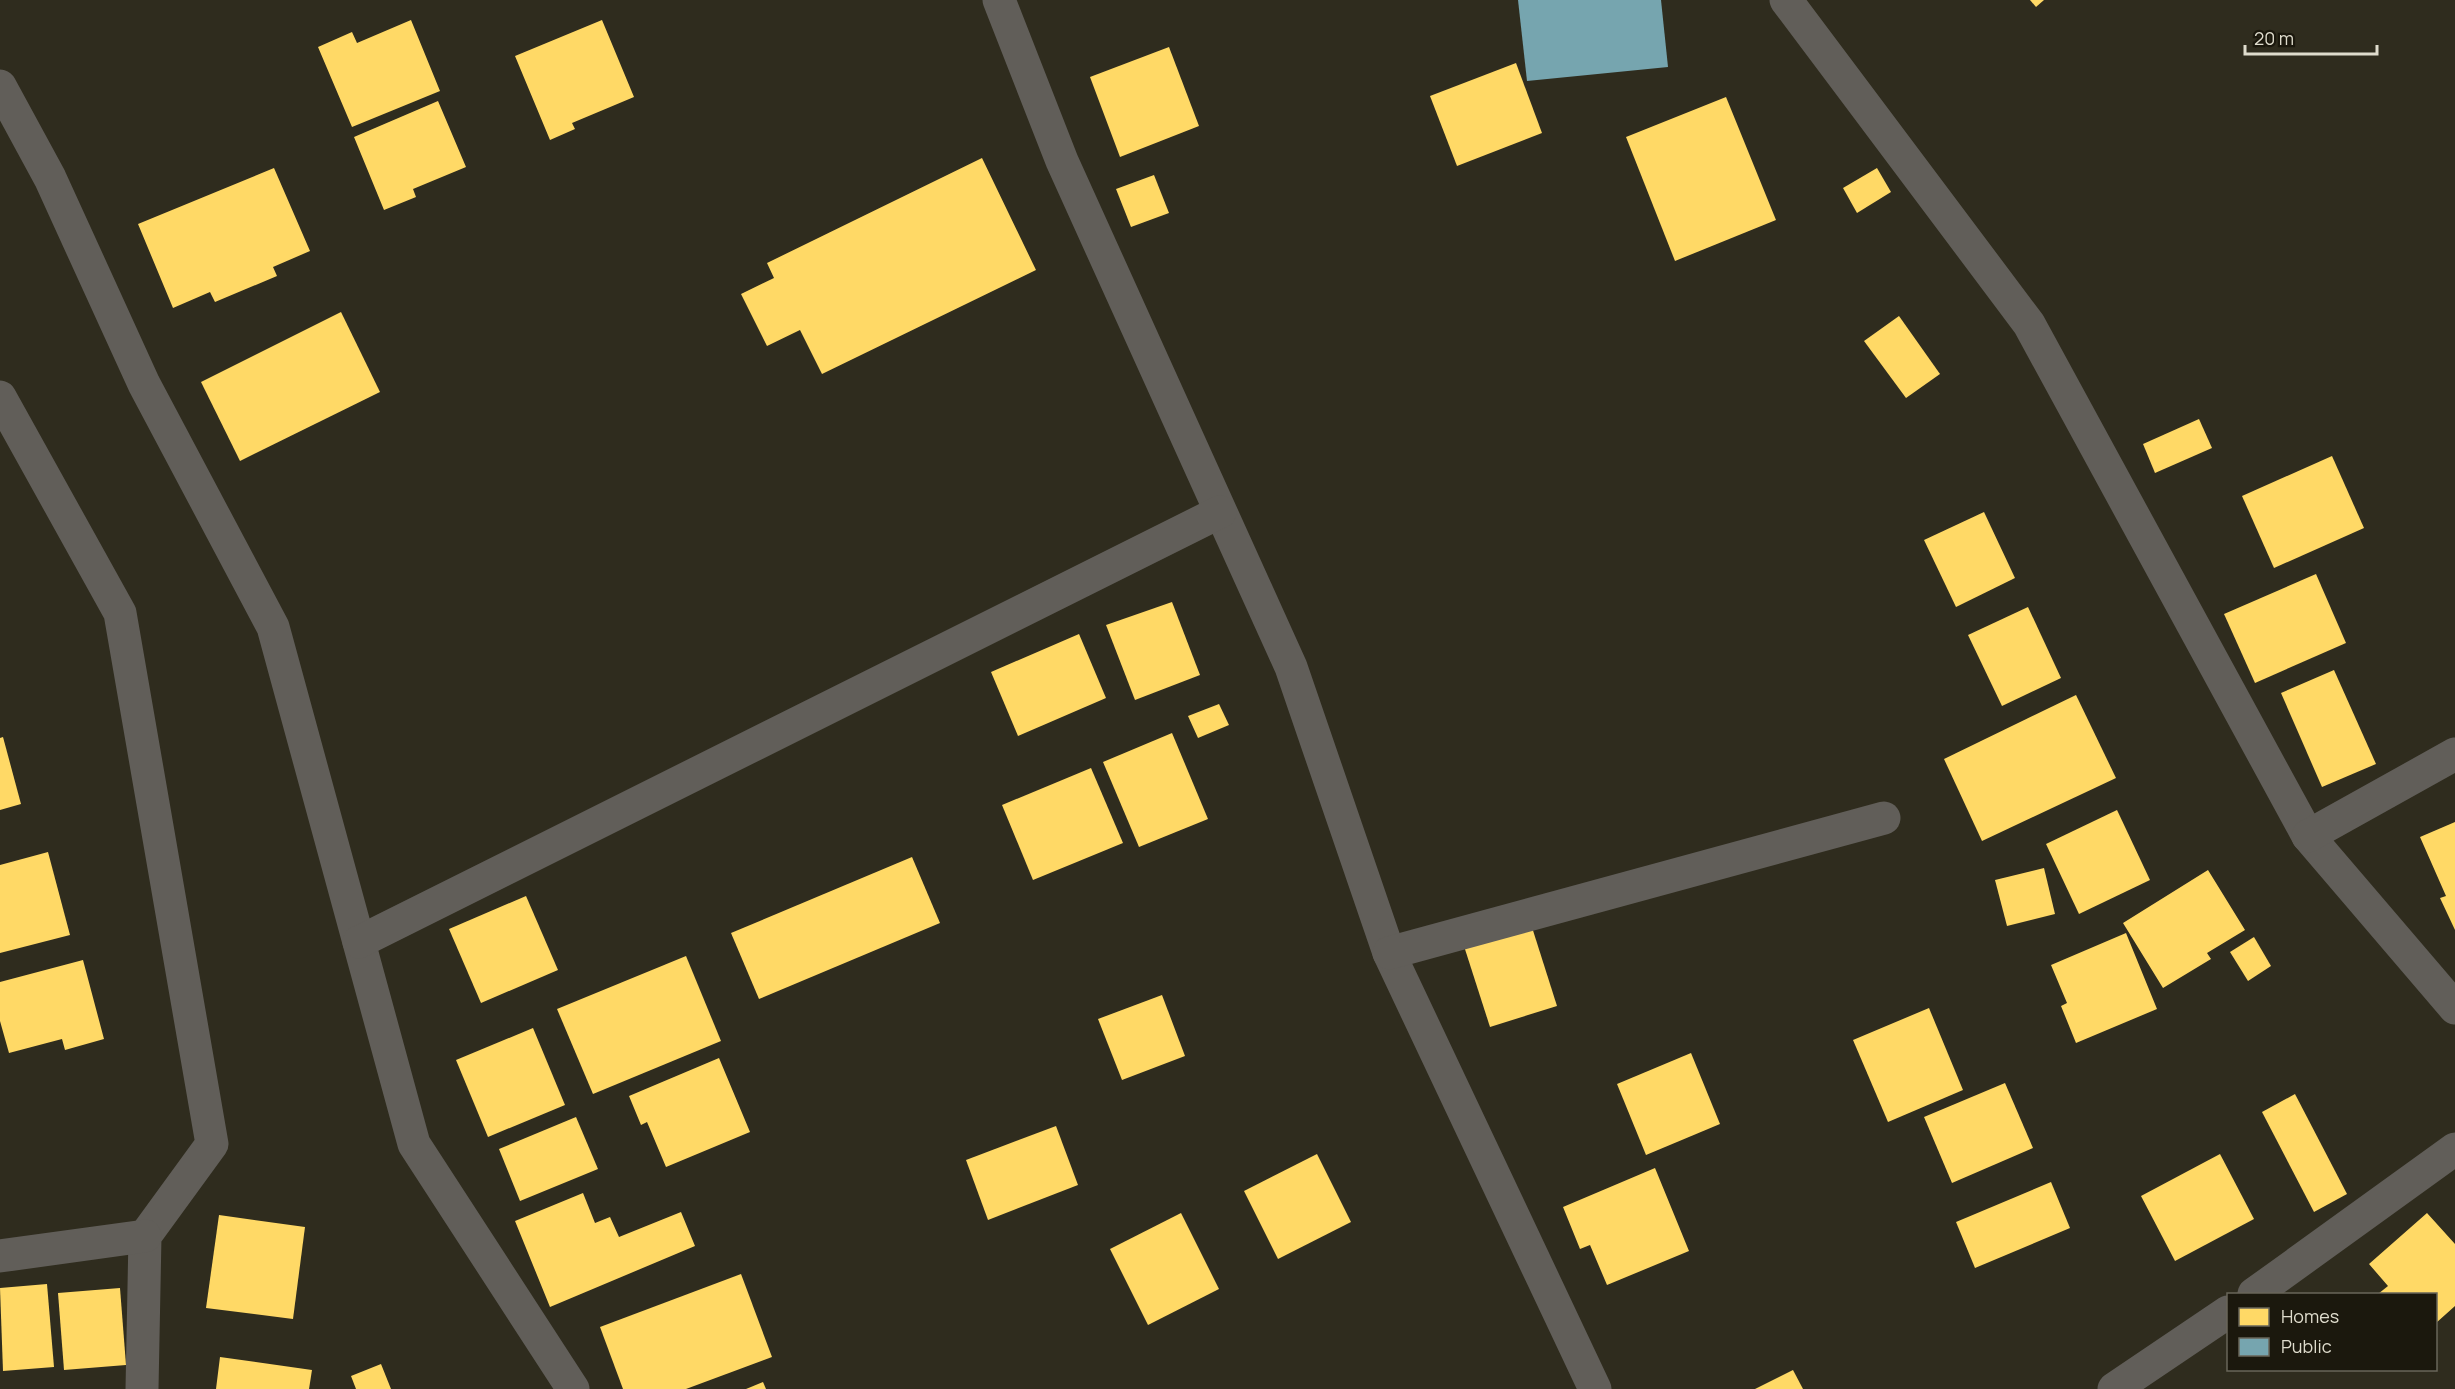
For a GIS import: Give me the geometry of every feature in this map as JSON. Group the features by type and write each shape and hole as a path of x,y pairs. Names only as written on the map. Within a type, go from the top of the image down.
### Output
{"street":[{"path":"999,0 1062,161 1291,667 1389,953 1595,1389"},
{"path":"1786,0 2030,324 2308,836 2455,1008"},
{"path":"0,86 50,178 144,384 273,627 414,1144 573,1389"},
{"path":"0,397 120,613 212,1144 145,1236 142,1389"},
{"path":"359,942 1221,512"},
{"path":"2308,836 2455,754"},
{"path":"1389,953 1884,818"},
{"path":"2255,1293 2455,1149"},
{"path":"0,1256 145,1236"},
{"path":"2114,1389 2227,1313"}],"building: Homes":[{"path":"2030,0 2044,0 2036,7"},
{"path":"411,20 440,91 352,127 318,47 352,32 357,43"},
{"path":"602,20 634,97 572,123 575,129 550,140 515,56"},
{"path":"1169,47 1199,126 1120,157 1090,77"},
{"path":"1516,63 1542,133 1457,166 1430,96"},
{"path":"1726,97 1776,220 1675,261 1626,137"},
{"path":"438,101 466,167 413,189 416,197 384,210 354,137"},
{"path":"982,158 1036,270 822,374 800,330 767,346 741,294 774,278 767,263"},
{"path":"274,168 310,251 273,267 277,276 215,302 210,292 173,308 138,224"},
{"path":"1877,168 1891,192 1857,213 1843,188"},
{"path":"1154,175 1169,213 1131,227 1116,189"},
{"path":"341,312 380,392 240,461 201,382"},
{"path":"1899,316 1940,374 1906,398 1864,341"},
{"path":"2199,419 2212,448 2155,473 2143,444"},
{"path":"2332,456 2364,528 2274,568 2242,496"},
{"path":"1984,512 2015,578 1956,607 1924,540"},
{"path":"2316,574 2346,643 2255,683 2224,614"},
{"path":"1172,602 1200,675 1135,700 1106,625"},
{"path":"2028,607 2061,678 2002,706 1968,635"},
{"path":"1079,634 1106,698 1018,736 991,672"},
{"path":"2334,670 2376,764 2322,787 2281,693"},
{"path":"2076,695 2116,778 1982,841 1944,759"},
{"path":"1219,704 1229,725 1198,738 1188,716"},
{"path":"1172,733 1208,819 1139,847 1103,762"},
{"path":"3,737 21,804 0,810 0,738"},
{"path":"1091,768 1123,843 1033,880 1002,805"},
{"path":"2117,810 2150,880 2079,914 2046,844"},
{"path":"2455,822 2455,930 2440,898 2446,896 2420,837"},
{"path":"48,852 70,935 0,953 0,865"},
{"path":"912,857 940,923 759,999 731,933"},
{"path":"2044,868 2055,914 2007,926 1995,880"},
{"path":"2208,870 2245,930 2207,953 2211,959 2163,988 2123,923"},
{"path":"526,896 558,970 481,1003 449,929"},
{"path":"1530,921 1557,1006 1490,1027 1463,943"},
{"path":"2126,933 2157,1009 2076,1043 2061,1006 2067,1003 2051,965"},
{"path":"2254,937 2271,966 2248,981 2230,952"},
{"path":"686,956 721,1041 593,1094 557,1009"},
{"path":"83,960 104,1039 65,1050 62,1039 9,1053 0,1021 0,982"},
{"path":"1162,995 1185,1056 1122,1080 1098,1019"},
{"path":"1929,1008 1963,1090 1888,1122 1853,1040"},
{"path":"533,1028 565,1105 488,1137 456,1060"},
{"path":"1691,1053 1720,1124 1646,1155 1617,1084"},
{"path":"719,1058 750,1132 666,1167 647,1122 641,1125 629,1096"},
{"path":"2005,1083 2033,1148 1952,1183 1924,1117"},
{"path":"2295,1094 2347,1194 2314,1212 2262,1112"},
{"path":"576,1117 598,1169 520,1201 499,1149"},
{"path":"1056,1126 1078,1185 988,1220 966,1160"},
{"path":"1317,1154 1351,1222 1278,1259 1244,1191"},
{"path":"2220,1154 2254,1219 2175,1261 2141,1196"},
{"path":"1655,1168 1689,1251 1607,1285 1590,1245 1580,1249 1563,1207"},
{"path":"2051,1182 2070,1228 1975,1268 1956,1222"},
{"path":"583,1193 595,1223 610,1217 619,1237 681,1212 695,1246 550,1307 515,1221"},
{"path":"1181,1213 1219,1289 1148,1325 1110,1249"},
{"path":"2427,1213 2455,1244 2455,1306 2437,1322 2437,1293 2379,1293 2388,1286 2369,1264"},
{"path":"219,1215 305,1227 293,1319 206,1308"},
{"path":"741,1274 772,1357 686,1389 623,1389 600,1327"},
{"path":"47,1284 54,1367 3,1371 0,1288"},
{"path":"120,1288 126,1365 64,1370 58,1293"},
{"path":"220,1357 312,1370 309,1389 216,1389"},
{"path":"381,1364 391,1389 356,1389 351,1376"},
{"path":"1793,1370 1803,1389 1755,1389"},
{"path":"763,1382 766,1389 746,1389"}],"building: Public":[{"path":"1518,0 1661,0 1668,67 1527,81"}]}
